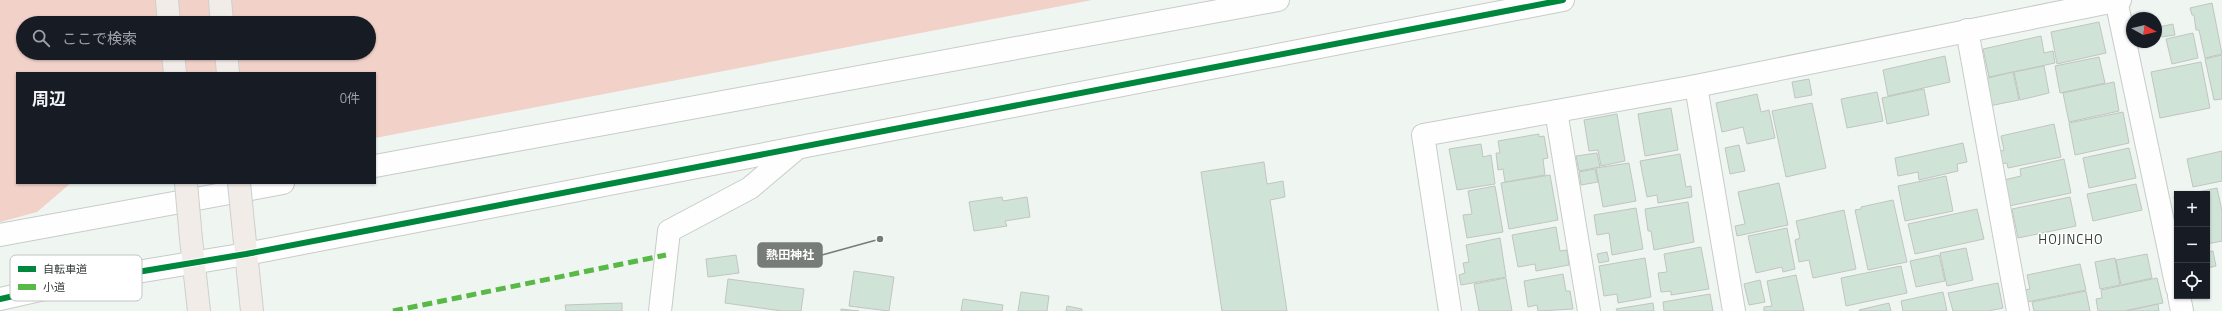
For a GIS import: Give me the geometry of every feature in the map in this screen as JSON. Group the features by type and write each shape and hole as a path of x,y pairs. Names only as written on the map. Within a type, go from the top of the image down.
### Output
{"highway":[{"path":"167,0 169,16"},
{"path":"220,0 221,16"},
{"path":"173,60 175,72"},
{"path":"227,60 228,72"},
{"path":"186,184 199,307"},
{"path":"239,184 252,304"}],"street":[{"path":"376,166 1278,0"},
{"path":"142,271 194,263 245,244 797,148 1563,0"},
{"path":"1450,311 1423,135 1696,86 2117,0 2174,274"},
{"path":"1967,30 2018,311"},
{"path":"1696,86 1734,311"},
{"path":"1556,111 1589,311"},
{"path":"660,311 669,231 750,188 797,148"},
{"path":"0,235 278,184"},
{"path":"0,299 10,297"},
{"path":"2180,299 2182,311"}],"shaded area":[{"path":"0,0 1092,0 376,138 376,72 16,72 16,184 70,184 37,212 0,222"}],"building":[{"path":"2212,3 2222,54 2205,58 2199,30 2196,30 2194,15 2192,15 2190,8"},
{"path":"2099,22 2106,53 2057,64 2051,32"},
{"path":"2173,24 2175,35 2162,37 2162,26"},
{"path":"2193,33 2198,58 2172,64 2166,39"},
{"path":"2041,36 2044,53 2053,51 2055,63 1989,77 1983,49"},
{"path":"2222,55 2222,99 2214,100 2205,59"},
{"path":"1945,56 1950,82 1888,96 1883,70"},
{"path":"2099,57 2105,83 2060,93 2055,66"},
{"path":"2201,62 2210,108 2160,118 2151,72"},
{"path":"2044,66 2049,93 2020,100 2014,72"},
{"path":"2013,72 2019,100 1989,106 1984,79"},
{"path":"1809,79 1812,95 1795,98 1792,82"},
{"path":"2114,82 2119,111 2069,122 2063,93"},
{"path":"1924,89 1929,115 1887,124 1882,98"},
{"path":"1877,92 1883,121 1847,128 1841,99"},
{"path":"1757,94 1761,112 1769,110 1775,138 1747,144 1743,127 1722,132 1716,103"},
{"path":"1812,103 1826,168 1786,177 1772,111"},
{"path":"1671,108 1678,150 1645,156 1638,114"},
{"path":"2123,112 2129,143 2075,155 2069,123"},
{"path":"1617,114 1625,161 1601,166 1598,150 1589,151 1584,120"},
{"path":"2054,124 2061,157 2008,168 2007,163 2000,164 1998,152 2004,150 2001,136"},
{"path":"1539,134 1539,137 1544,136 1548,158 1543,159 1545,175 1505,182 1503,169 1498,170 1496,153 1500,153 1498,141"},
{"path":"1963,143 1967,162 1957,164 1958,171 1919,180 1918,172 1898,176 1895,158"},
{"path":"1481,144 1483,157 1491,155 1495,184 1457,190 1449,149"},
{"path":"1739,145 1745,171 1730,174 1725,148"},
{"path":"2129,148 2136,178 2089,188 2083,158"},
{"path":"2222,151 2222,181 2193,187 2187,159"},
{"path":"1597,153 1600,167 1579,171 1576,156"},
{"path":"1680,154 1686,187 1691,186 1692,197 1658,203 1657,195 1647,197 1640,161"},
{"path":"2064,159 2071,193 2009,206 2004,180 2021,176 2020,169"},
{"path":"1264,162 1267,184 1283,181 1285,197 1270,200 1287,311 1222,311 1201,172"},
{"path":"1629,163 1636,201 1603,207 1596,168"},
{"path":"1595,169 1598,182 1581,185 1579,172"},
{"path":"1550,175 1558,220 1509,229 1501,183"},
{"path":"1946,176 1953,211 1905,221 1898,186"},
{"path":"1779,183 1788,225 1737,236 1735,226 1745,224 1738,192"},
{"path":"2136,184 2142,210 2093,221 2087,194"},
{"path":"1495,186 1503,232 1467,238 1463,215 1472,214 1468,191"},
{"path":"2217,188 2222,211 2222,241 2210,243 2210,191 2202,191"},
{"path":"1002,197 1003,201 1027,197 1030,217 1005,221 1007,226 974,231 969,202"},
{"path":"2070,197 2076,226 2018,238 2012,209"},
{"path":"1893,200 1907,262 1868,270 1855,210 1861,209 1861,207"},
{"path":"1688,202 1694,242 1654,250 1651,231 1648,231 1645,209"},
{"path":"1636,208 1643,249 1612,255 1609,233 1597,235 1594,215"},
{"path":"1977,209 1984,239 1915,254 1908,224"},
{"path":"1844,210 1856,269 1813,278 1809,260 1799,262 1795,240 1800,238 1796,221"},
{"path":"1556,227 1560,251 1567,250 1569,265 1536,271 1535,264 1518,267 1512,235"},
{"path":"1787,228 1795,269 1783,272 1782,267 1756,273 1748,236"},
{"path":"1500,238 1506,277 1461,285 1459,275 1465,273 1463,263 1469,262 1466,245"},
{"path":"1701,247 1709,289 1671,295 1671,291 1661,292 1658,273 1667,272 1664,254"},
{"path":"1966,248 1973,280 1947,286 1940,253"},
{"path":"2213,251 2216,266 2210,267 2210,263 2210,252"},
{"path":"1607,252 1609,261 1599,263 1597,254"},
{"path":"2147,254 2152,278 2121,285 2116,260"},
{"path":"736,255 739,273 708,277 706,259"},
{"path":"1939,255 1945,281 1916,287 1910,261"},
{"path":"1645,258 1651,297 1618,303 1617,294 1604,296 1599,266"},
{"path":"2115,258 2120,285 2100,289 2095,262"},
{"path":"2080,264 2086,290 2027,302 2024,290 2030,289 2027,275"},
{"path":"1901,266 1907,293 1846,306 1841,278"},
{"path":"854,271 894,277 889,311 849,306"},
{"path":"1563,274 1566,291 1570,291 1573,309 1538,311 1537,305 1528,307 1524,281"},
{"path":"1796,275 1804,311 1764,311 1764,307 1772,306 1767,281"},
{"path":"1506,278 1512,311 1479,311 1474,284"},
{"path":"2157,278 2163,303 2124,311 2098,311 2096,299 2102,298 2101,290"},
{"path":"728,279 804,289 801,311 782,311 725,303"},
{"path":"1760,280 1765,302 1749,305 1744,284"},
{"path":"1998,283 2003,308 1988,311 1953,311 1948,293"},
{"path":"2086,291 2090,311 2034,311 2032,302"},
{"path":"1021,292 1049,296 1047,311 1018,311"},
{"path":"1943,292 1947,311 1903,311 1901,301"},
{"path":"1710,294 1713,311 1664,311 1663,302"},
{"path":"963,299 1003,305 1002,311 961,311"},
{"path":"622,303 622,311 566,311 565,305"},
{"path":"1653,303 1654,311 1617,311 1616,309"},
{"path":"1889,303 1891,311 1859,310"},
{"path":"2158,304 2159,311 2126,311"},
{"path":"1067,306 1082,309 1082,311 1066,311"},
{"path":"841,309 859,311 841,311"}],"marked path":[{"path":"393,311 666,255"}],"cycle path":[{"path":"142,271 246,254 1563,0"},
{"path":"0,299 10,297"}],"place":[{"name":"熱田神社","path":"880,239"}],"district":[{"name":"HOJINCHO","path":"2071,239"}]}
